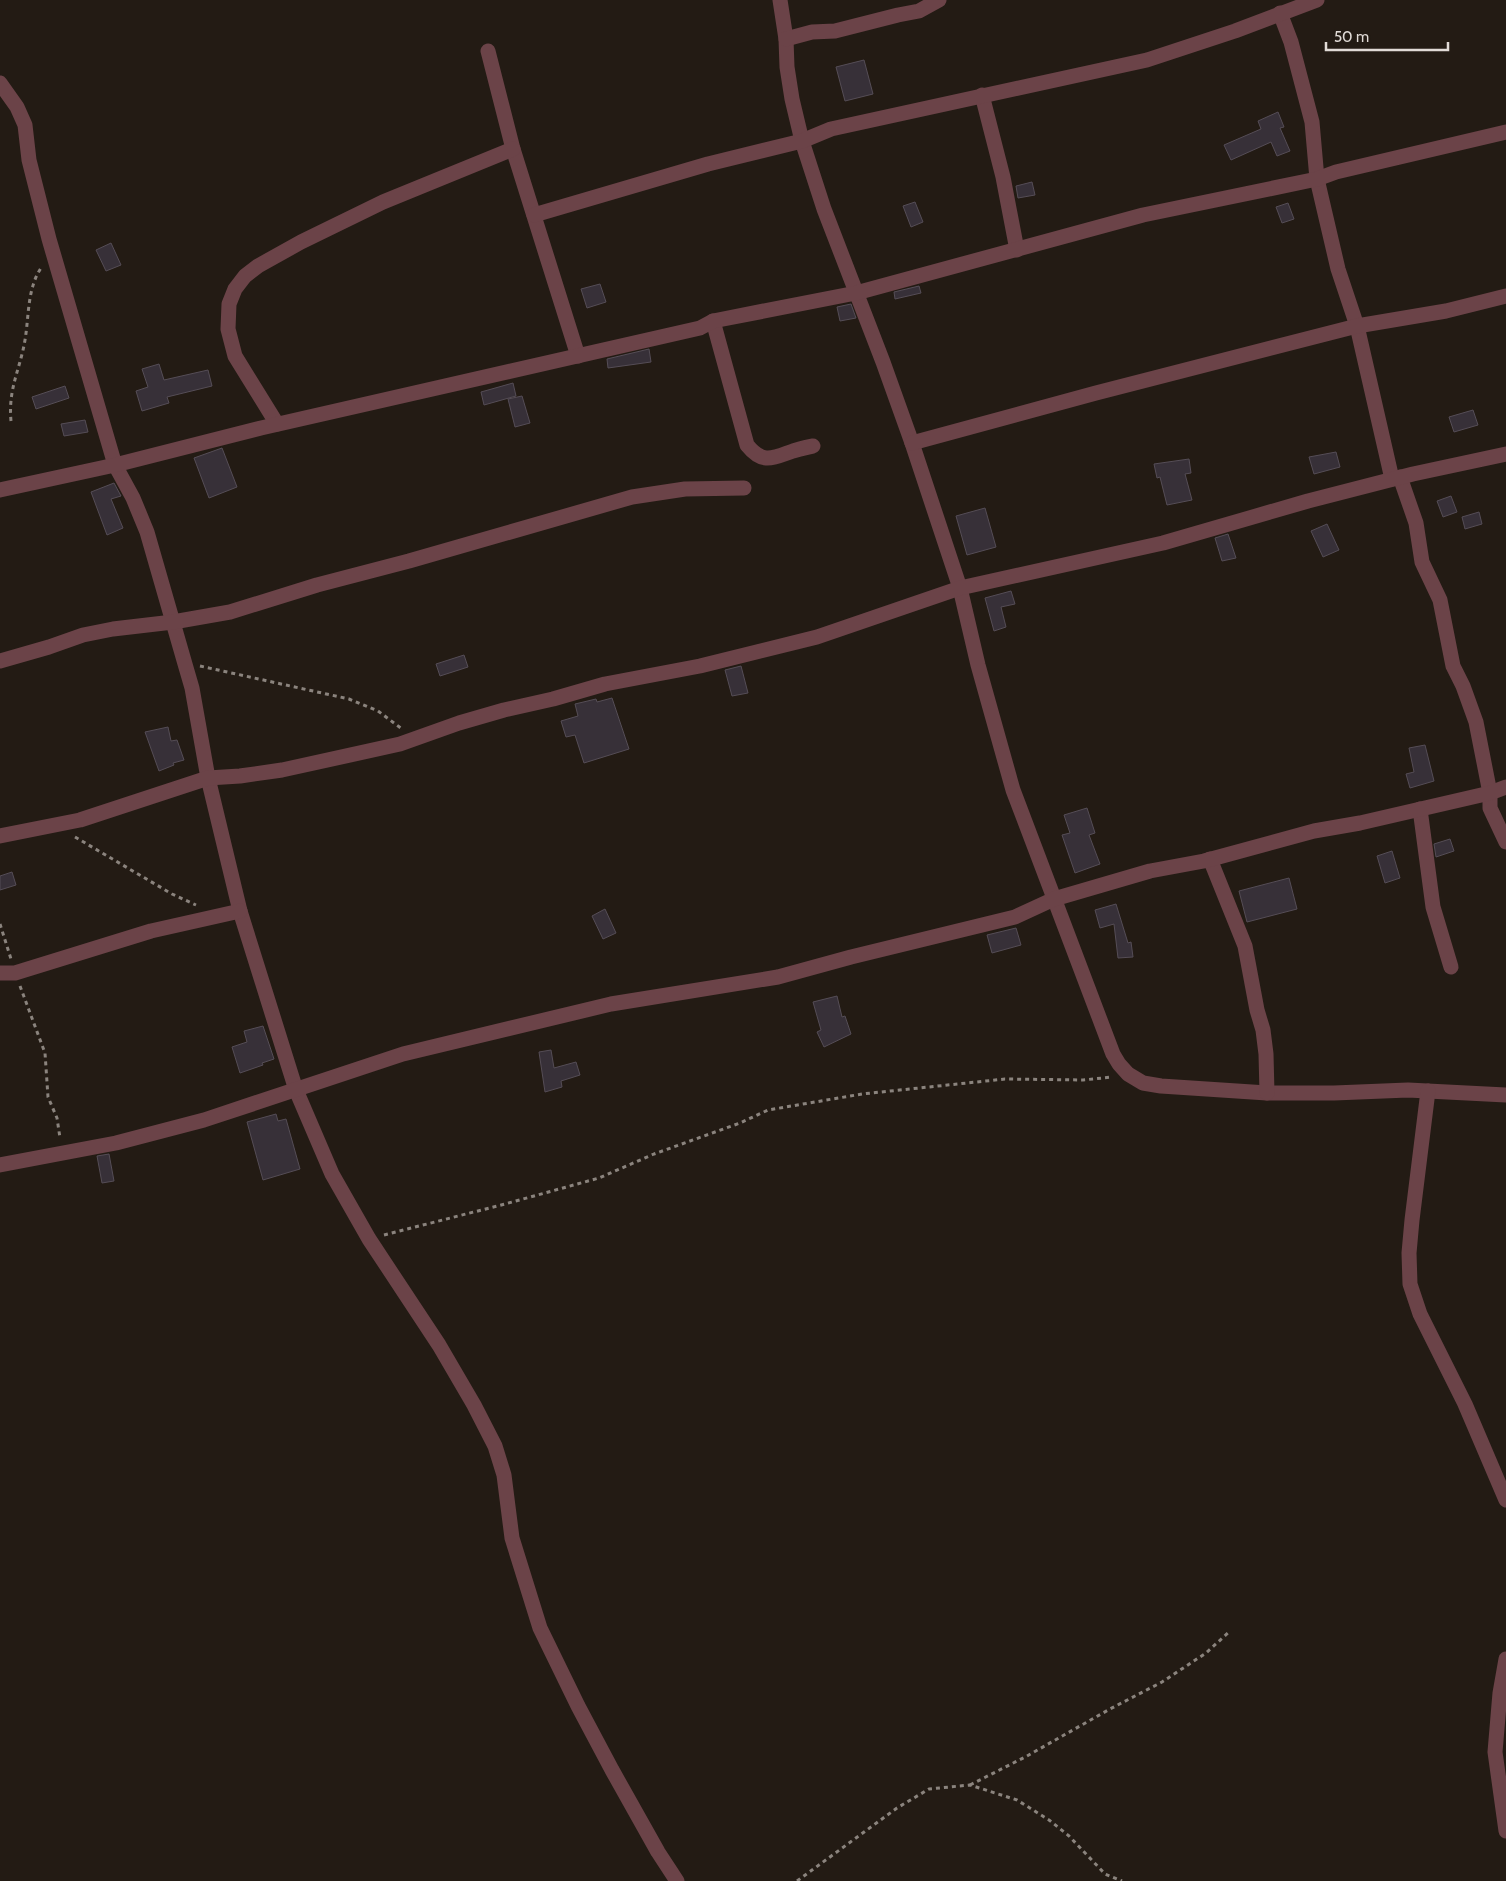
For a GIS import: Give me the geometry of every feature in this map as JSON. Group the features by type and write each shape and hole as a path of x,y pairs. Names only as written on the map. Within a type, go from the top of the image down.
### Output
{"street":[{"path":"780,0 786,39 787,67 802,141 824,209 912,443 960,588 978,665 1013,790 1113,1054 1119,1064 1128,1074 1143,1083 1161,1086 1267,1093 1408,1090 1506,1095"},
{"path":"786,39 812,32 835,31 919,11 939,0"},
{"path":"534,215 708,164 802,141 831,129 1148,60 1317,0"},
{"path":"1280,13 1291,42 1312,122 1317,179 1338,269 1357,326 1396,478 1416,523 1422,562 1440,600 1453,666 1463,686 1476,722 1490,793 1492,815 1506,842"},
{"path":"488,51 513,149 578,356"},
{"path":"0,83 17,107 24,125 29,160 52,252 115,465 134,498 147,532 192,688 208,778 240,911 296,1090 332,1174 369,1239 438,1345 474,1405 495,1446 504,1475 512,1538 540,1628 608,1762 658,1852 677,1881"},
{"path":"982,96 1003,177 1018,250"},
{"path":"0,490 115,465 277,424 700,328 713,321 856,293 1018,250 1143,214 1317,179 1336,172 1506,132"},
{"path":"277,424 235,356 228,328 229,304 235,289 245,276 258,266 301,242 383,202 513,149"},
{"path":"912,443 1096,393 1357,326 1446,311 1506,296"},
{"path":"713,321 747,444 753,452 767,459 813,446"},
{"path":"0,836 80,820 208,778 282,770 400,744 504,710 553,699 605,684 700,666 817,637 960,588 1163,543 1396,478 1506,454"},
{"path":"0,661 83,635 230,612 317,585 409,561 632,497 685,489 744,488"},
{"path":"0,1166 63,1154 204,1120 403,1054 611,1004 778,977 981,927 1014,917 1054,899 1150,871 1210,859 1314,831 1490,793 1506,787"},
{"path":"1420,809 1432,900 1451,967"},
{"path":"1210,859 1244,946 1263,1030 1267,1093"},
{"path":"8,973 152,931 240,911"},
{"path":"1428,1091 1412,1220 1409,1253 1410,1284 1420,1314 1465,1404 1506,1500"},
{"path":"1506,1659 1500,1693 1495,1752 1506,1831"}],"path":[{"path":"11,420 12,384 25,338 27,315 32,293 39,272 52,252"},
{"path":"185,664 349,698 378,711 414,739"},
{"path":"55,825 172,894 219,916"},
{"path":"0,924 8,973 45,1053 47,1092 57,1118 63,1154"},
{"path":"369,1239 599,1178 654,1154 740,1123 768,1110 862,1094 1005,1079 1099,1079 1128,1074"},
{"path":"970,1785 1162,1682 1206,1653 1229,1632"},
{"path":"797,1881 890,1813 930,1788 970,1785 1017,1800 1049,1820 1069,1836 1105,1874 1122,1881"}],"building":[{"path":"864,60 873,94 845,101 836,67"},
{"path":"1278,112 1284,127 1280,128 1290,151 1277,156 1271,142 1231,160 1224,145 1261,129 1258,121"},
{"path":"1032,182 1035,195 1018,198 1016,186"},
{"path":"915,202 923,222 911,227 903,206"},
{"path":"1288,203 1294,219 1282,223 1276,207"},
{"path":"111,243 121,265 106,271 96,250"},
{"path":"600,284 606,302 587,308 581,289"},
{"path":"919,286 921,293 895,299 894,292"},
{"path":"851,304 856,318 840,321 837,307"},
{"path":"649,349 651,362 608,368 607,359"},
{"path":"159,364 164,380 208,370 212,386 167,397 169,403 142,411 136,391 148,387 142,369"},
{"path":"513,383 516,396 484,405 481,392"},
{"path":"65,386 69,398 36,409 32,397"},
{"path":"522,396 530,423 515,427 508,399"},
{"path":"1473,410 1478,425 1454,432 1449,417"},
{"path":"85,420 88,432 64,436 61,424"},
{"path":"222,448 237,487 209,498 194,458"},
{"path":"1336,452 1340,467 1314,474 1309,457"},
{"path":"1189,459 1191,473 1185,474 1192,500 1167,505 1160,477 1157,478 1154,464"},
{"path":"114,483 121,496 111,499 123,528 107,535 91,492"},
{"path":"1451,496 1457,512 1443,517 1437,501"},
{"path":"985,508 996,547 967,555 956,516"},
{"path":"1479,512 1482,524 1465,529 1462,517"},
{"path":"1327,524 1339,550 1323,557 1311,531"},
{"path":"1228,534 1236,558 1222,561 1215,538"},
{"path":"1011,591 1015,604 1001,607 1006,627 994,631 985,598"},
{"path":"464,655 468,667 440,676 436,664"},
{"path":"741,666 748,693 732,696 725,670"},
{"path":"612,698 629,749 584,763 575,735 566,737 561,721 578,716 575,704 596,699 597,702"},
{"path":"168,727 171,741 177,740 184,760 173,763 174,765 159,771 145,732"},
{"path":"1425,745 1434,781 1410,788 1406,774 1414,772 1409,748"},
{"path":"1087,808 1095,833 1089,835 1100,864 1075,873 1062,835 1070,833 1064,815"},
{"path":"1450,839 1454,851 1436,857 1434,844"},
{"path":"1392,851 1400,878 1385,883 1377,856"},
{"path":"12,872 16,885 0,890 0,876"},
{"path":"1289,878 1297,909 1247,922 1239,891"},
{"path":"1116,904 1128,943 1131,942 1133,957 1118,958 1114,924 1100,928 1095,910"},
{"path":"605,909 616,933 603,939 592,916"},
{"path":"1016,928 1021,945 992,953 987,935"},
{"path":"837,996 842,1017 845,1016 851,1034 824,1047 817,1032 821,1030 813,1002"},
{"path":"263,1026 274,1059 240,1073 232,1047 247,1042 244,1031"},
{"path":"551,1050 554,1068 576,1062 580,1075 561,1081 562,1087 545,1092 539,1052"},
{"path":"276,1114 278,1121 286,1119 300,1169 263,1180 247,1122"},
{"path":"109,1154 114,1181 102,1183 97,1156"}]}
